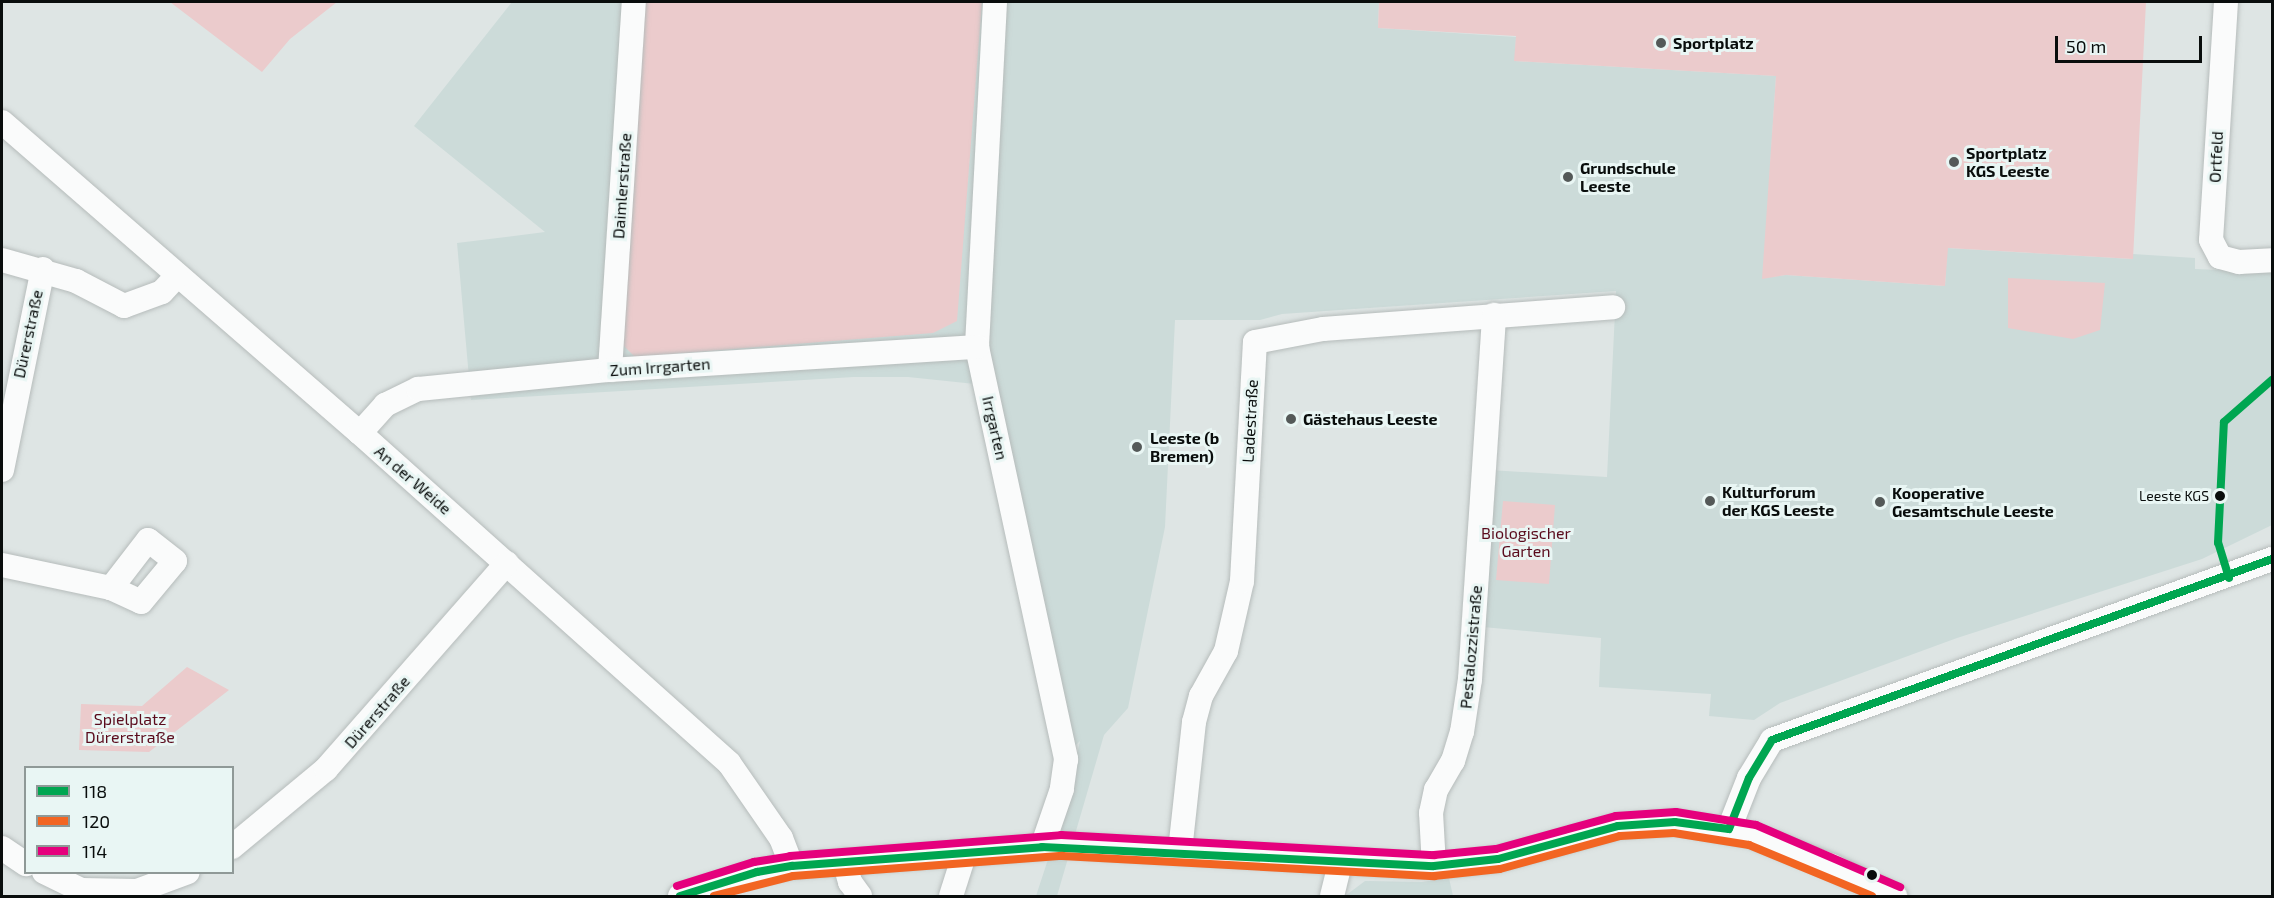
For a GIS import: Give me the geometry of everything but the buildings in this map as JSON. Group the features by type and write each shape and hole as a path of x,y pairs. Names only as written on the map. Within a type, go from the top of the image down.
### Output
{"street":[{"name":"Daimlerstraße","path":"610,370 634,2"},
{"name":"Irrgarten","path":"994,2 976,347 1060,721 1066,759 1062,789 1042,847"},
{"name":"Ortfeld","path":"2226,2 2211,240 2220,257 2239,262 2272,260"},
{"name":"An der Weide","path":"2,122 176,277 507,563 729,763 781,838 792,866"},
{"path":"2,260 43,269 76,281 124,306 162,292 176,277"},
{"name":"Dürerstraße","path":"2,470 43,269"},
{"name":"Ladestraße","path":"1180,851 1194,722 1202,696 1226,651 1242,581 1255,342 1323,329 1613,307"},
{"name":"Pestalozzistraße","path":"1434,866 1431,813 1436,790 1453,761 1462,732 1470,679 1494,315"},
{"name":"Zum Irrgarten","path":"360,434 385,405 418,389 610,370 976,347"},
{"path":"1729,829 1749,778 1772,740 2272,560"},
{"name":"Dürerstraße","path":"234,845 326,769 507,563"},
{"path":"2,565 111,588"},
{"path":"680,896 792,866 1042,847 1180,851 1434,866 1498,859 1618,826 1675,822 1729,829 1832,866 1895,897"},
{"path":"2,848 24,863"},
{"path":"951,897 965,852"},
{"path":"844,861 850,882 860,897"},
{"path":"1332,897 1341,861"},
{"path":"46,874 81,890 137,891 185,874"}],"shaded area":[{"path":"512,2 1379,2 1378,28 1516,37 1515,61 1776,76 1763,278 1786,275 1945,286 1947,248 2132,259 2133,254 2195,258 2195,269 2272,272 2272,525 2202,559 1957,638 1780,703 1754,720 1709,716 1711,694 1599,687 1601,638 1483,627 1489,470 1607,477 1616,291 1282,314 1260,320 1175,320 1165,527 1128,708 1104,735 1057,896 1036,896 1068,798 1080,741 1057,763 975,384 908,377 854,377 471,400 457,243 545,232 414,126"},
{"path":"1449,878 1453,896 1345,896 1365,881 1422,882"}],"green space":[{"path":"170,2 337,2 290,39 262,72"},
{"path":"644,2 982,2 957,321 933,333 635,357 621,343"},
{"name":"Sportplatz KGS Leeste","path":"1379,2 2146,2 2133,259 1948,248 1945,286 1786,275 1762,279 1776,76 1514,61 1516,36 1378,28"},
{"path":"2008,278 2105,283 2100,330 2073,339 2008,328"},
{"name":"Biologischer Garten","path":"1503,501 1555,505 1549,584 1496,580"},
{"name":"Spielplatz Dürerstraße","path":"187,667 229,690 149,752 79,750 81,704 142,706"}],"transit line":[{"name":"118","path":"2229,578 2218,543 2224,422 2272,380"},
{"name":"118","path":"1729,829 1749,778 1772,740 2272,559"},
{"name":"114","path":"677,886 754,862 790,856 1061,835 1434,855 1496,849 1616,816 1676,812 1756,825 1900,887"},
{"name":"118","path":"680,896 757,872 792,866 1042,847 1434,866 1498,859 1618,826 1675,822 1729,829"},
{"name":"120","path":"714,896 793,876 1062,856 1434,876 1500,869 1620,836 1674,833 1749,845 1872,896"}],"place":[{"name":"Sportplatz","path":"1661,43"},
{"name":"Sportplatz KGS Leeste","path":"1954,162"},
{"name":"Grundschule Leeste","path":"1568,177"},
{"name":"Gästehaus Leeste","path":"1291,419"},
{"name":"Leeste (b Bremen)","path":"1137,447"},
{"name":"Leeste KGS","path":"2220,496"},
{"name":"Kulturforum der KGS Leeste","path":"1710,501"},
{"name":"Kooperative Gesamtschule Leeste","path":"1880,502"}]}
